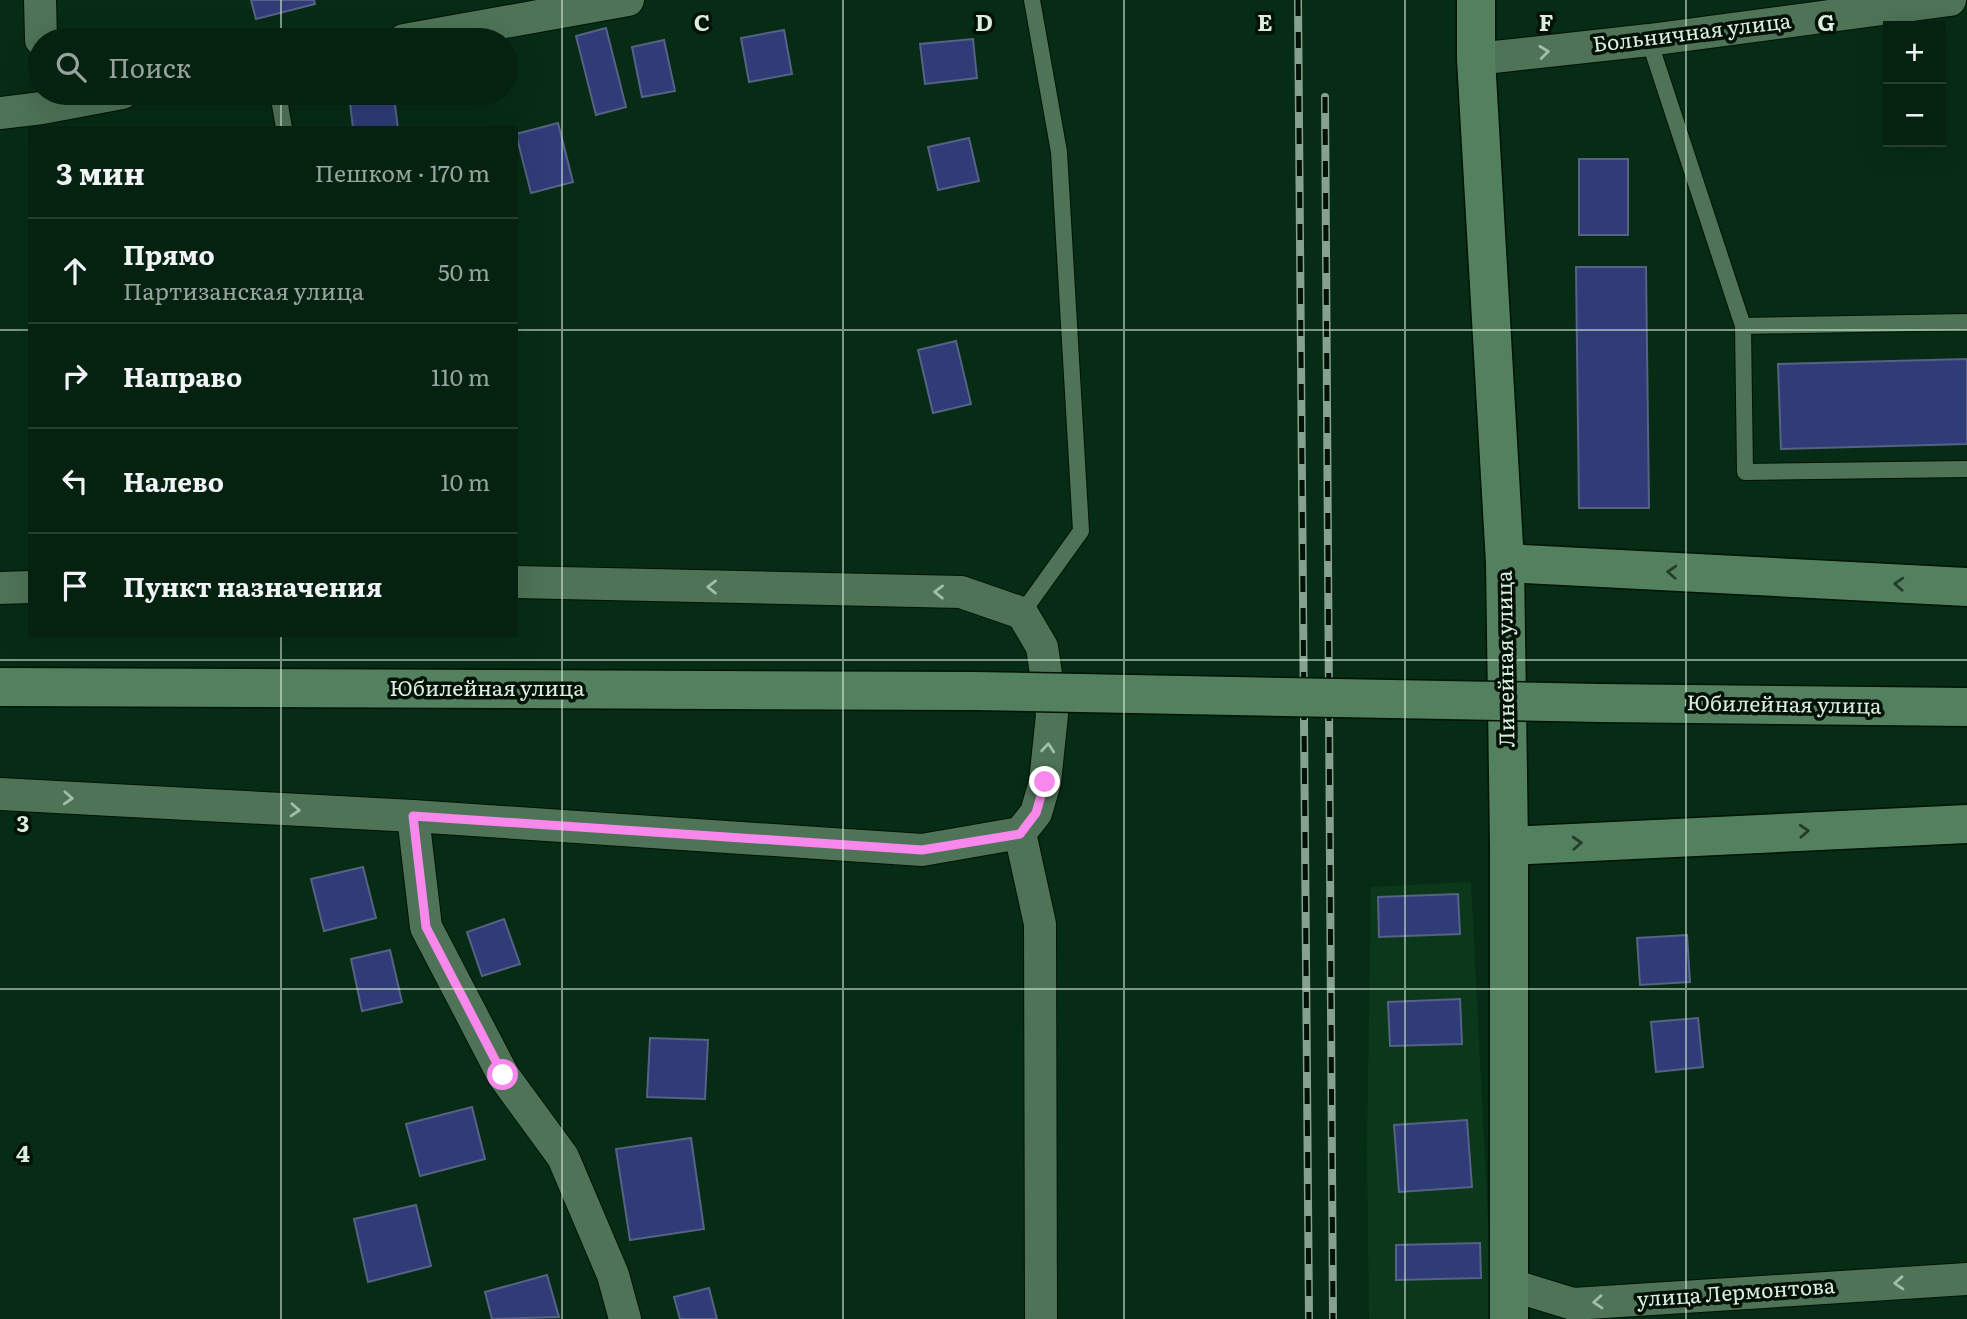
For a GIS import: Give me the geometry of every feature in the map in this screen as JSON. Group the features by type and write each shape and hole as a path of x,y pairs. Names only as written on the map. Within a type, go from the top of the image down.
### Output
{"main road":[{"name":"Линейная улица","path":"1476,0 1476,59 1505,563 1509,846 1509,1301"},
{"path":"1505,563 1967,587"},
{"name":"Юбилейная улица","path":"0,687 974,691 1967,707"},
{"path":"1509,846 1967,824"}],"street":[{"path":"40,0 41,28"},
{"path":"471,28 628,0"},
{"name":"Больничная улица","path":"1476,59 1649,40 1950,0"},
{"path":"0,113 28,104"},
{"path":"0,794 413,816 922,850 1020,834 1036,813 1045,782 1052,715 1042,647 1022,613 961,592 518,582"},
{"path":"0,588 28,587"},
{"path":"413,816 426,927 503,1075 562,1157 613,1275 625,1319"},
{"path":"1020,834 1040,924 1041,1319"},
{"name":"улица Лермонтова","path":"1509,1301 1573,1304 1967,1279"}],"lane":[{"path":"1022,613 1081,531 1059,152 1032,0"},
{"path":"1649,40 1744,326 1745,472 1967,469"},
{"path":"280,105 284,126"},
{"path":"1744,326 1967,322"}],"shaded area":[{"path":"1471,882 1493,1319 1369,1319 1367,1147 1371,887"}],"building":[{"path":"251,0 314,0 315,4 256,19"},
{"path":"606,28 626,107 596,115 576,36"},
{"path":"784,30 792,74 749,82 741,38"},
{"path":"973,39 977,78 925,84 920,44"},
{"path":"664,40 675,91 642,97 632,47"},
{"path":"350,105 395,105 398,126 353,126"},
{"path":"558,123 573,182 531,193 518,133"},
{"path":"969,138 979,181 938,190 928,147"},
{"path":"1579,159 1628,159 1628,235 1579,235"},
{"path":"1576,267 1646,267 1649,508 1579,508"},
{"path":"956,341 971,404 933,413 918,350"},
{"path":"1967,359 1967,444 1781,449 1778,364"},
{"path":"363,867 376,918 324,931 311,879"},
{"path":"1458,894 1460,934 1379,937 1378,897"},
{"path":"504,919 520,964 482,976 467,932"},
{"path":"1687,935 1690,982 1640,985 1637,938"},
{"path":"390,950 402,1002 362,1011 351,959"},
{"path":"1460,999 1462,1044 1390,1046 1388,1002"},
{"path":"1698,1018 1703,1067 1656,1072 1651,1022"},
{"path":"650,1038 708,1040 705,1099 647,1097"},
{"path":"472,1107 485,1159 420,1176 406,1124"},
{"path":"1467,1120 1472,1187 1399,1192 1394,1125"},
{"path":"691,1138 704,1229 630,1240 616,1149"},
{"path":"416,1205 431,1266 368,1282 354,1219"},
{"path":"1480,1243 1481,1278 1396,1280 1396,1245"},
{"path":"547,1275 559,1317 492,1319 485,1292"},
{"path":"709,1288 717,1319 680,1319 674,1297"}],"railway":[{"path":"1298,0 1309,1319"},
{"path":"1325,97 1333,1319"}],"route":[{"path":"503,1075 426,927 413,816 922,850 1020,834 1036,813 1045,782"}]}
